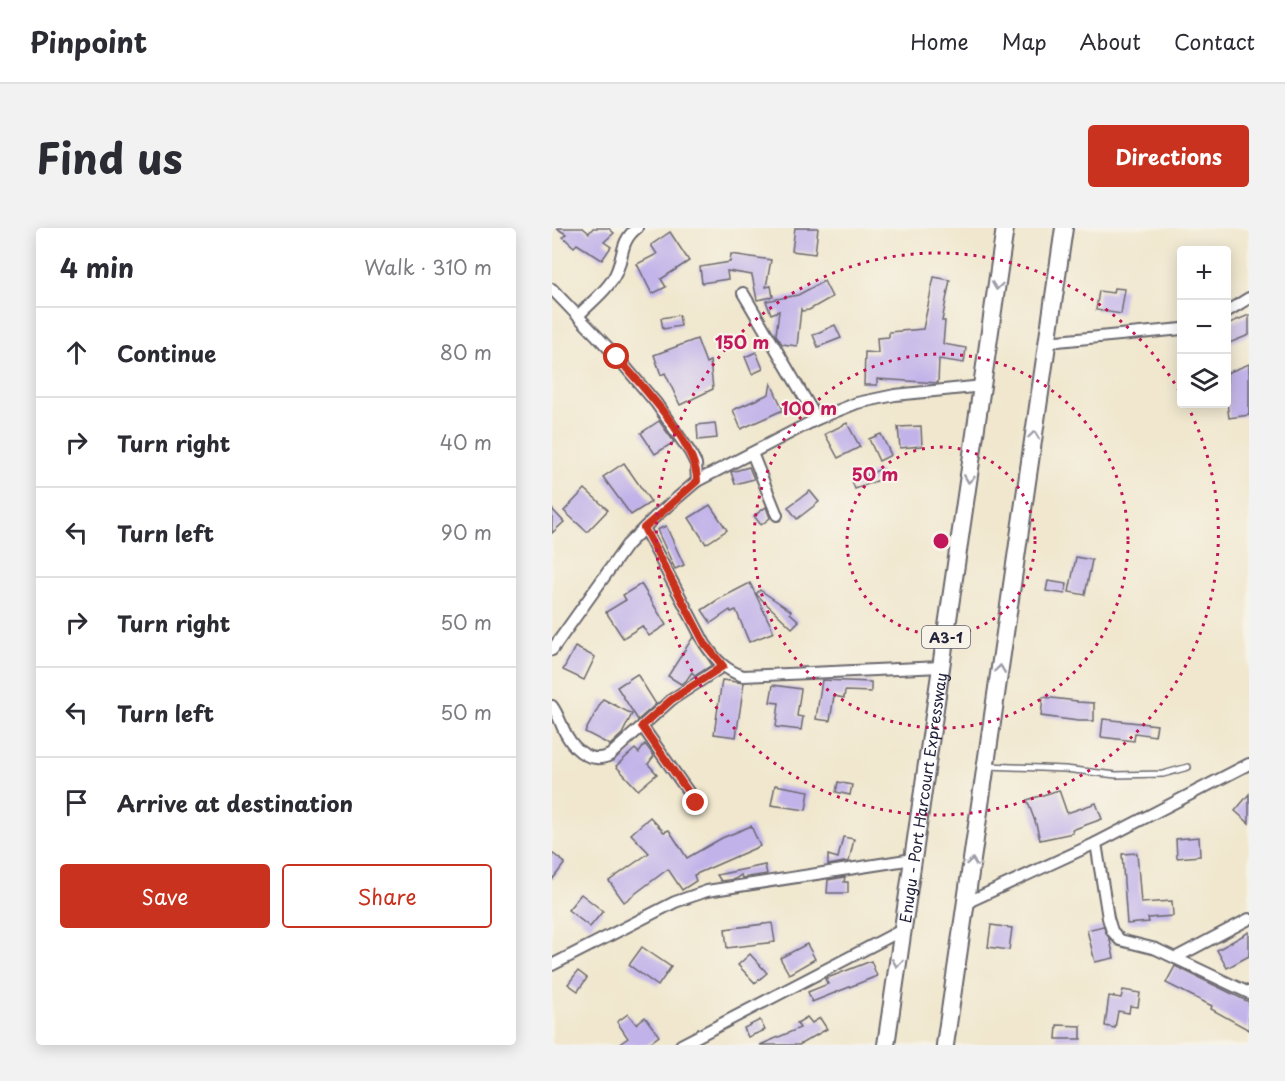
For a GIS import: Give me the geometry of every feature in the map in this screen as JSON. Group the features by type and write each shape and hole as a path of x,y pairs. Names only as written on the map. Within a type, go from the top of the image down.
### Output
{"highway":[{"name":"Enugu - Port Harcourt Expressway","path":"886,1045 1005,228"},
{"path":"945,1045 1064,228"}],"street":[{"path":"578,316 612,280 625,240 637,228"},
{"path":"552,289 656,403 684,442 696,464 697,481"},
{"path":"743,292 817,418"},
{"path":"1231,309 1249,298"},
{"path":"1047,342 1177,329"},
{"path":"552,650 627,545 697,481 817,418 856,403 895,395 983,386"},
{"path":"752,453 777,515"},
{"path":"644,528 705,644 723,666 732,672 743,676 941,667"},
{"path":"552,706 568,739 580,751 597,760 610,755 671,700 723,666"},
{"path":"642,726 696,803"},
{"path":"966,903 1096,843 1249,764"},
{"path":"1096,843 1108,918 1112,931 1120,940 1156,949 1249,993"},
{"path":"552,965 675,902 707,891 913,859"},
{"path":"1175,958 1249,919"},
{"path":"681,1045 902,930"}],"lane":[{"path":"986,766 1065,769 1116,775 1163,774 1188,767"}],"building":[{"path":"556,228 583,228 589,233 593,228 608,228 614,233 604,242 611,247 602,260 577,244 574,247 563,237 566,234"},
{"path":"795,228 818,228 815,254 792,251"},
{"path":"670,232 689,261 661,279 666,287 652,294 637,264 657,254 651,245"},
{"path":"731,254 771,260 766,287 771,286 773,297 757,300 752,275 727,271 728,279 702,283 700,267 730,262"},
{"path":"934,277 950,280 942,321 945,321 943,344 966,348 964,363 939,359 938,383 877,379 877,385 864,385 865,352 878,353 877,338 889,337 889,332 923,329"},
{"path":"824,281 832,297 809,310 802,311 801,309 797,346 782,344 776,335 779,311 771,314 766,301 798,295"},
{"path":"1114,288 1125,289 1121,314 1096,310 1099,291 1113,293"},
{"path":"679,315 681,326 663,329 661,318"},
{"path":"1249,315 1249,335 1231,342 1231,322"},
{"path":"835,325 841,338 818,347 813,335"},
{"path":"697,339 706,363 710,361 713,389 680,405 665,373 661,375 654,355"},
{"path":"756,352 763,369 752,374 745,357"},
{"path":"1249,364 1249,415 1229,418 1231,371"},
{"path":"771,383 783,410 741,429 733,410 769,394"},
{"path":"659,421 674,442 655,454 641,433"},
{"path":"715,423 717,438 698,440 697,425"},
{"path":"847,423 860,447 838,458 825,434"},
{"path":"921,426 922,446 900,448 898,427"},
{"path":"881,434 891,455 879,461 869,439"},
{"path":"624,463 651,502 631,515 603,477"},
{"path":"749,467 754,479 735,484 731,472"},
{"path":"879,470 882,479 855,489 852,481"},
{"path":"585,489 608,510 587,532 564,511"},
{"path":"810,491 819,502 797,519 788,507"},
{"path":"710,505 727,530 706,544 689,518"},
{"path":"766,507 770,518 761,525 754,516"},
{"path":"552,509 564,522 552,533"},
{"path":"666,526 684,565 675,569 657,530"},
{"path":"1076,557 1092,560 1085,595 1069,592"},
{"path":"1048,581 1067,584 1065,594 1046,591"},
{"path":"750,583 774,632 749,642 736,610 731,612 730,610 711,623 702,610"},
{"path":"641,584 666,625 649,636 642,626 623,638 606,612 626,600 623,595"},
{"path":"760,590 791,611 790,613 799,621 792,628 756,594"},
{"path":"693,637 712,665 695,676 692,672 681,684 668,676"},
{"path":"575,647 595,657 584,680 563,670"},
{"path":"637,674 656,704 638,720 617,687"},
{"path":"722,680 744,683 736,737 714,734"},
{"path":"822,680 871,682 871,692 845,691 844,698 834,696 830,721 816,719"},
{"path":"773,685 801,689 797,716 803,717 801,730 776,727 779,703 770,702"},
{"path":"1043,697 1094,703 1094,721 1041,716"},
{"path":"603,699 632,714 622,734 610,745 585,732"},
{"path":"1103,719 1157,725 1155,736 1135,733 1134,741 1101,737"},
{"path":"645,744 654,756 648,764 657,774 638,790 616,766 635,749 639,753"},
{"path":"838,782 852,785 850,795 836,792"},
{"path":"775,785 809,791 806,810 771,805"},
{"path":"1059,790 1067,813 1096,803 1102,819 1072,830 1073,833 1040,840 1027,800"},
{"path":"1249,794 1249,823 1235,811"},
{"path":"650,817 664,832 669,830 687,858 722,838 751,826 760,846 694,875 696,881 682,890 668,869 624,902 609,881 649,853 631,834"},
{"path":"843,837 854,839 849,861 828,865 828,855 838,858"},
{"path":"1199,837 1200,856 1177,858 1176,839"},
{"path":"552,853 565,863 552,880"},
{"path":"1137,853 1141,903 1172,901 1173,916 1148,918 1149,922 1127,924 1122,854"},
{"path":"765,865 767,874 742,878 741,875 735,879 721,881 717,875"},
{"path":"845,877 844,882 848,882 848,893 827,893 828,880"},
{"path":"581,894 603,911 590,927 568,910"},
{"path":"772,923 775,942 727,948 725,929"},
{"path":"991,925 1012,928 1009,950 988,947"},
{"path":"1103,926 1110,940 1114,958 1095,962 1087,930"},
{"path":"1249,932 1249,956 1227,968 1217,950"},
{"path":"807,944 815,959 789,974 780,958"},
{"path":"642,947 671,967 658,986 629,965"},
{"path":"750,954 767,973 755,983 738,965"},
{"path":"871,961 877,976 812,1002 808,992 828,984 825,979"},
{"path":"1175,966 1249,1002 1249,1030 1211,1009 1212,1006 1166,983"},
{"path":"578,971 587,978 578,991 568,984"},
{"path":"1123,990 1140,993 1138,1007 1130,1006 1129,1013 1118,1011 1115,1028 1105,1026 1109,996 1121,998"},
{"path":"628,1014 636,1024 645,1017 659,1036 647,1045 618,1045 628,1038 617,1022"},
{"path":"807,1017 812,1023 820,1018 827,1029 799,1045 760,1045 800,1028 797,1023"},
{"path":"760,1020 765,1030 748,1037 744,1028"},
{"path":"1057,1025 1081,1026 1081,1039 1056,1039"}],"route":[{"path":"617,357 656,403 684,442 696,464 697,481 644,528 705,644 723,666 671,700 642,726 696,803"}]}
